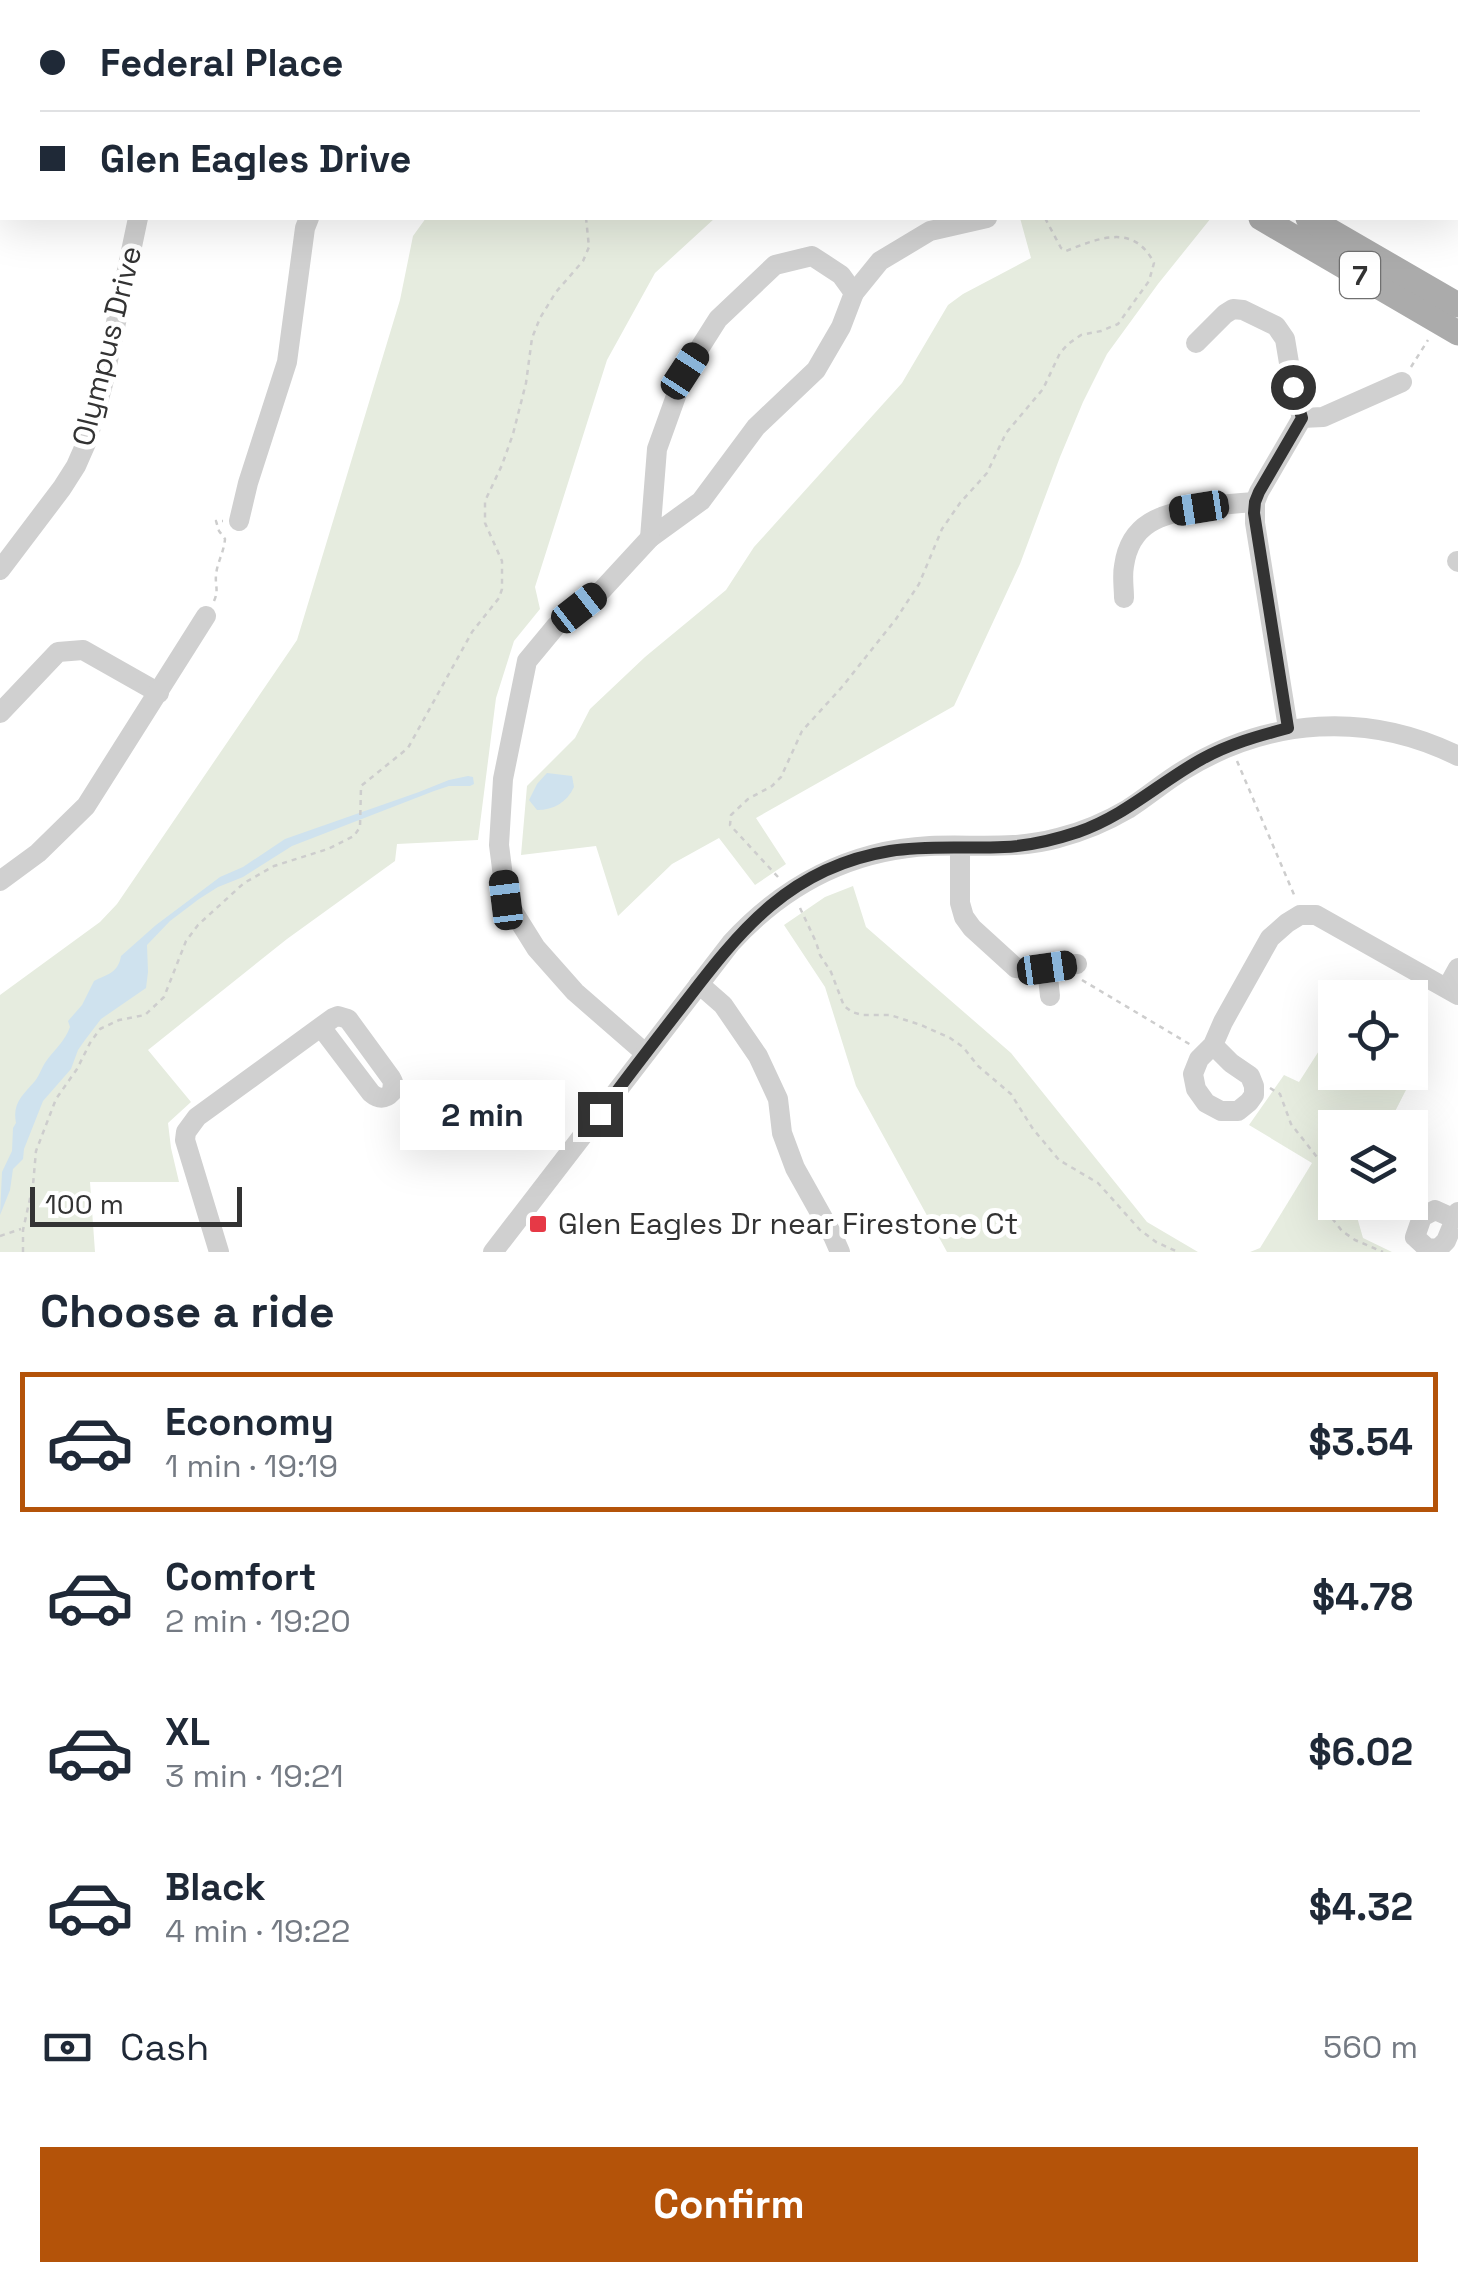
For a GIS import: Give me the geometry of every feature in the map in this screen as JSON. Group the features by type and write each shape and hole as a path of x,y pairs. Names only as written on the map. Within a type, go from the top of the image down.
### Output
{"main road":[{"name":"7","path":"1266,220 1452,320"},
{"name":"7","path":"1311,220 1452,320"}],"street":[{"name":"Olympus Drive","path":"0,570 62,488 87,441 104,384 138,220"},
{"path":"239,521 288,362 308,220"},
{"path":"645,1053 562,978 536,948 506,900 500,845 503,780 527,661 556,626 602,590 650,538 701,502 756,427 816,370 841,327 854,293 880,260 930,231 978,220"},
{"path":"650,538 657,449 685,371 718,319 775,265 812,256 841,275 854,293"},
{"path":"1228,286 1231,310"},
{"path":"1196,343 1231,310 1243,310 1276,326 1283,334 1302,418 1255,502 1255,523 1288,728"},
{"path":"1302,418 1322,417 1402,382"},
{"path":"1124,598 1128,550 1148,523 1168,514 1255,502"},
{"path":"0,882 38,853 86,806 206,616"},
{"path":"0,713 58,652 83,650 159,692"},
{"path":"493,1252 750,922 789,892 834,867 907,848 1027,845 1081,831 1128,809 1205,757 1288,728 1322,724 1357,726 1455,746"},
{"path":"960,847 960,903 967,922 1016,968 1078,964"},
{"path":"1209,1049 1250,1076 1254,1095 1238,1110 1221,1112 1206,1103 1196,1089 1193,1074 1270,938 1300,915 1316,915 1452,991 1458,968"},
{"path":"1047,968 1050,996"},
{"path":"699,984 723,1005 758,1056 778,1099 782,1133 796,1168 840,1252"},
{"path":"219,1252 185,1140 186,1132 197,1117 321,1027"}],"path":[{"path":"23,1252 36,1151 56,1098 100,1029 144,1015 164,997 186,941 244,883 274,866 328,850 354,836 360,827 361,786 408,748 472,632 497,603 502,589 502,562 485,522 485,502 513,434 532,338 548,305 583,262 588,247 586,220"},
{"path":"1045,220 1066,251 1111,237 1132,239 1145,248 1154,270 1118,324 1081,335 1060,353 1043,389 1006,433 986,474 942,529 920,584 896,619 802,731 781,777 748,798 731,815 730,824 770,866 804,914 844,1006 852,1012 890,1015 921,1025 962,1046 978,1066 1011,1094 1059,1160 1098,1183 1140,1230 1178,1252"},
{"path":"1402,382 1452,320"},
{"path":"206,616 218,594 216,576 224,553 225,540 216,521 239,521"},
{"path":"1235,755 1300,915"},
{"path":"1078,964 1078,978 1209,1049"},
{"path":"1254,1086 1264,1084 1285,1102 1292,1124 1320,1161 1328,1213 1342,1231 1384,1252"},
{"path":"0,1236 23,1229"}],"shaded area":[{"path":"425,220 713,220 655,273 607,360 535,587 540,609 514,641 496,698 478,840 397,844 395,861 287,939 148,1050 191,1102 168,1123 179,1182 90,1182 95,1252 0,1252 0,995 100,922 117,904 297,640 400,300 413,236"},
{"path":"1021,220 1209,220 1107,354 1060,457 1020,564 954,706 756,818 786,864 755,885 719,838 672,864 618,916 596,846 521,855 527,786 575,738 590,709 726,590 754,547 902,383 948,305 1031,258"},
{"path":"853,886 866,927 1011,1053 1147,1222 1198,1252 947,1252 856,1086 825,987 784,925 825,897"},
{"path":"1318,1052 1318,1090 1406,1090 1396,1110 1318,1110 1318,1220 1358,1220 1363,1238 1392,1252 1250,1252 1260,1248 1312,1163 1249,1125 1284,1075 1299,1082"}],"water":[{"path":"547,773 572,776 574,787 559,804 537,810 529,800"},
{"path":"473,777 474,784 470,786 434,791 292,846 243,877 218,887 170,921 147,945 146,988 101,1019 78,1050 71,1069 43,1101 23,1159 13,1169 0,1215 2,1172 12,1151 17,1105 65,1037 70,1027 68,1021 82,1005 94,981 112,972 121,956 156,925 220,877 285,839"}],"place":[{"name":"Glen Eagles Dr near Firestone Ct","path":"538,1224"}],"route":[{"path":"600,1114 731,942 772,904 818,875 880,852 932,846 1006,847 1057,839 1128,809 1205,757 1288,728 1254,513 1259,492 1302,418 1293,387"}]}
